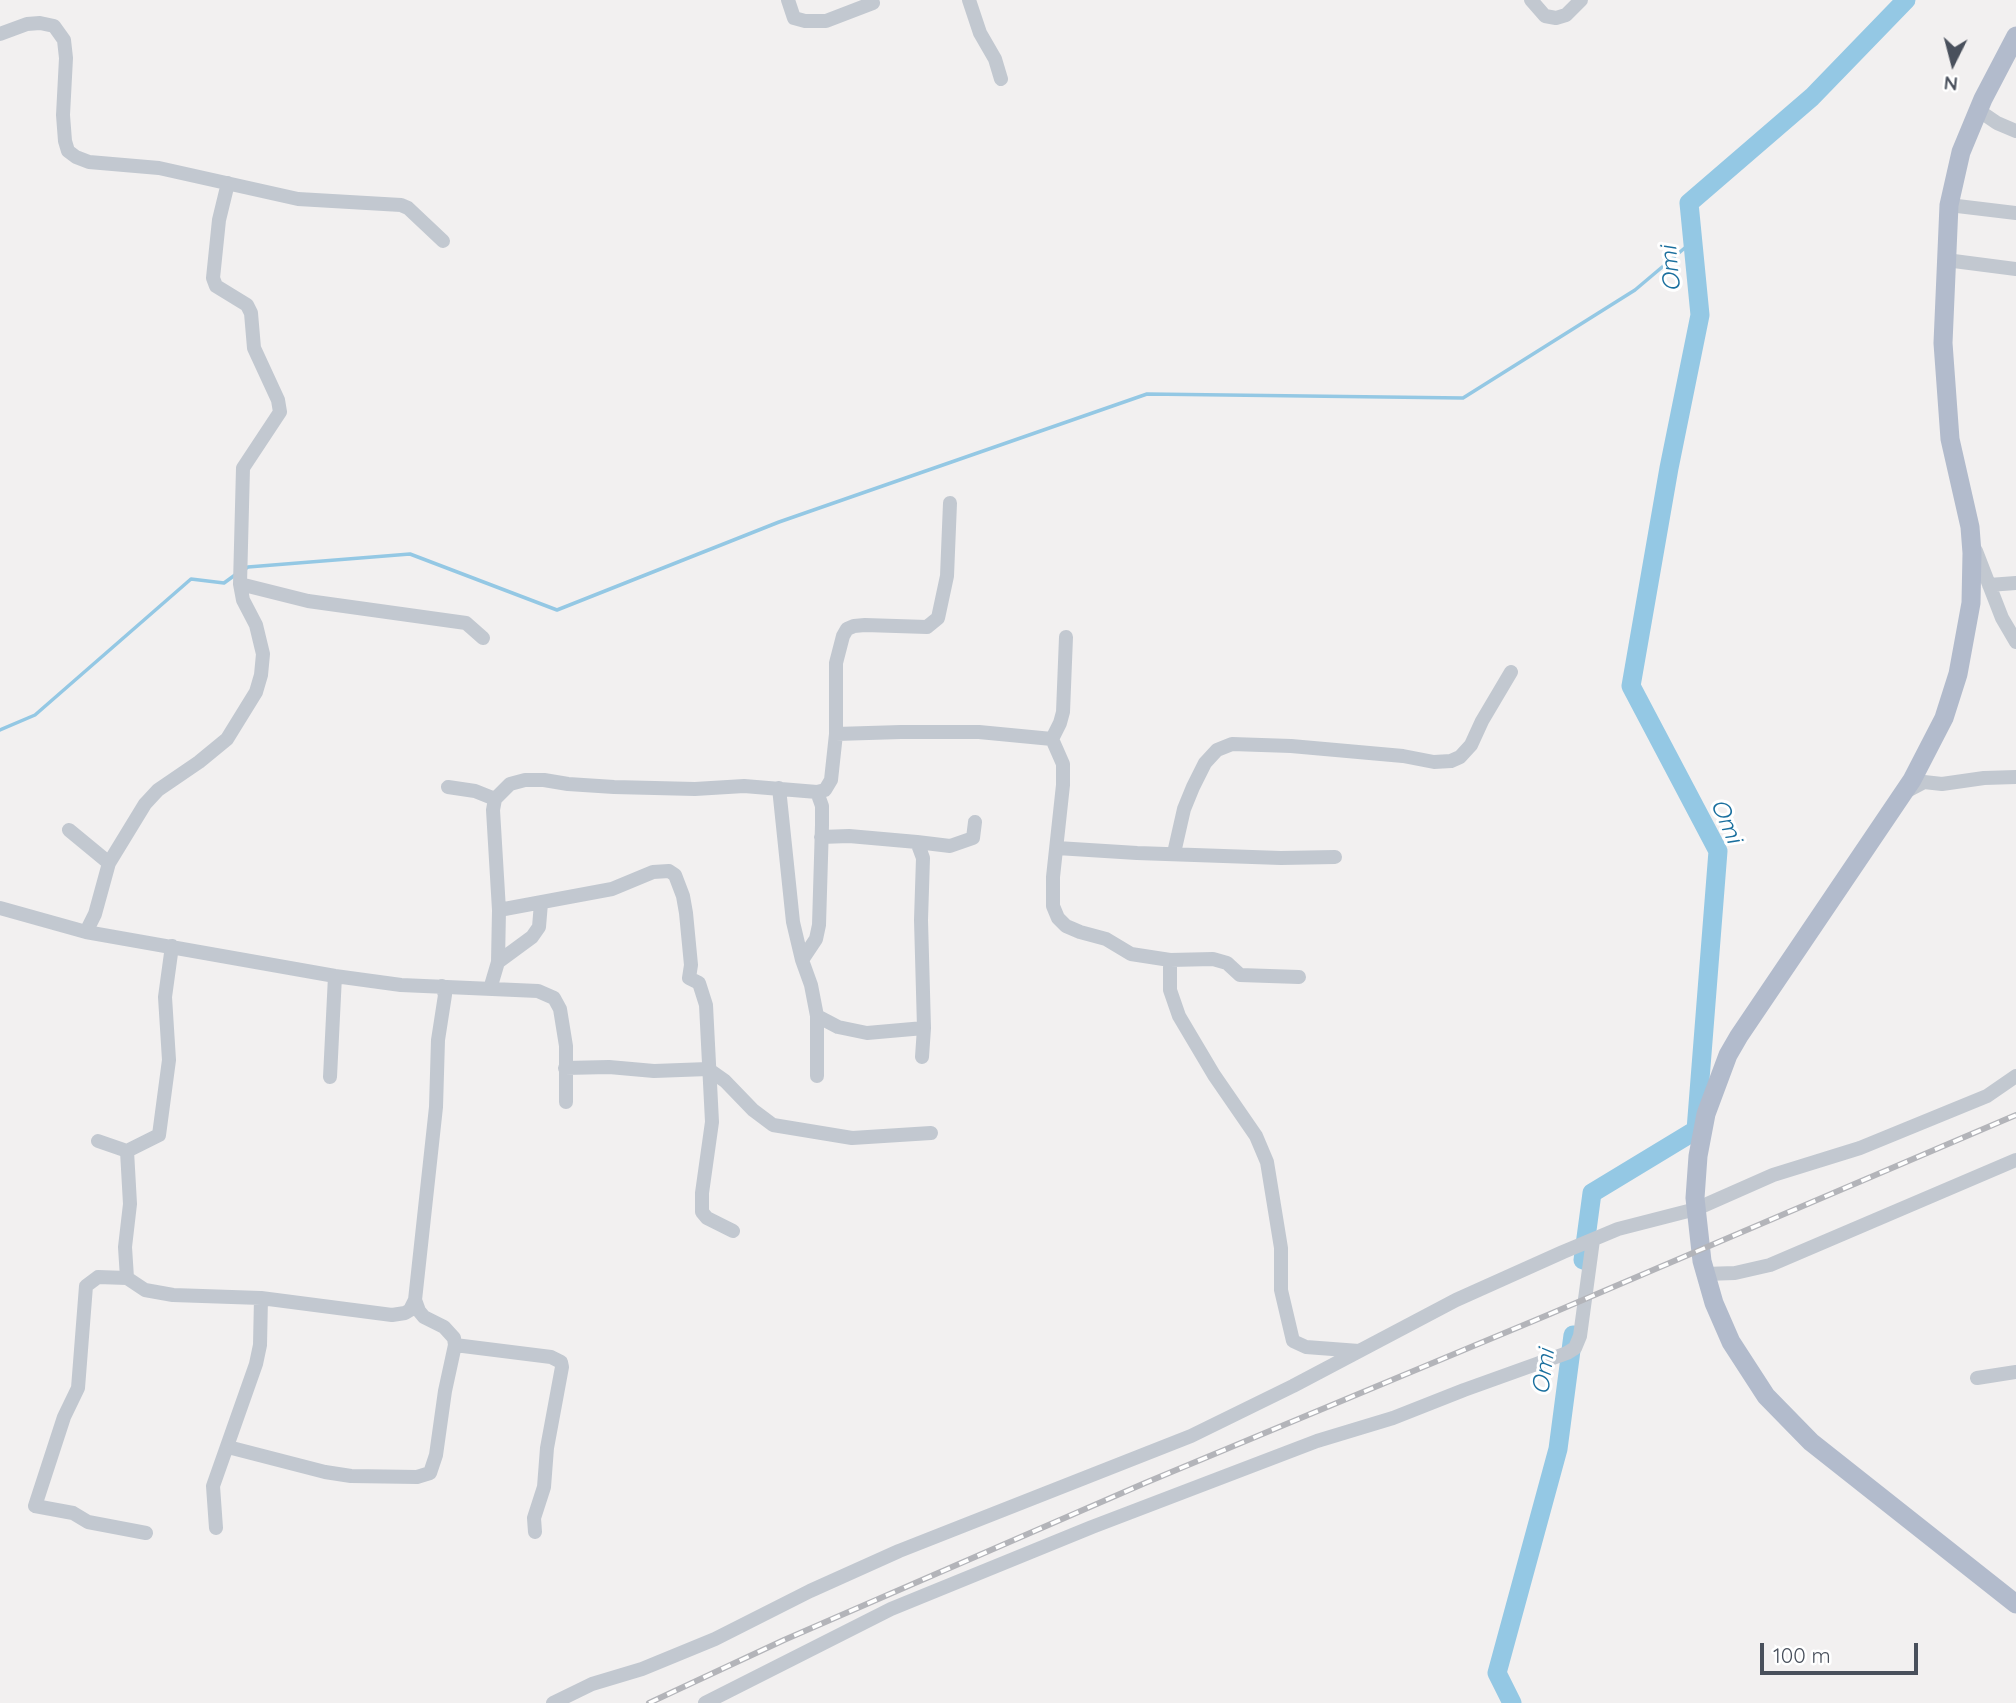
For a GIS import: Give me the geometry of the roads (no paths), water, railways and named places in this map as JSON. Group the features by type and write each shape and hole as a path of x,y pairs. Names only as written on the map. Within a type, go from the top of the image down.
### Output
{"main road":[{"path":"2016,36 1961,152 1949,205 1943,342 1951,439 1970,527 1971,603 1958,674 1934,740 1904,792 1728,1055 1712,1094 1701,1135 1696,1177 1698,1240 1713,1303 1731,1342 1753,1379 1780,1412 1811,1441 2016,1604"}],"street":[{"path":"788,0 794,18 805,21 826,21 873,3"},
{"path":"970,0 979,33 996,59 1001,79"},
{"path":"1531,0 1545,16 1556,18 1566,16 1581,0"},
{"path":"0,34 27,24 40,23 54,26 64,40 65,141 68,150 76,157 89,162 159,168 298,199 401,205 408,208 443,241"},
{"path":"1979,110 1997,123 2016,131"},
{"path":"86,932 95,914 109,863 145,804 158,790 227,739 256,692 261,676 262,654 256,625 243,600 240,584 243,468 281,412 254,348 251,313 247,305 216,286 213,278 219,220 228,183"},
{"path":"1949,205 2016,213"},
{"path":"1946,260 2016,269"},
{"path":"490,989 498,962 499,909 493,833 495,799 510,784 525,780 614,787 779,788 817,792 825,790 831,780 836,734 836,663 843,636 847,629 854,626 927,627 939,618 947,576 950,503"},
{"path":"1970,527 1979,561 2002,618 2016,642"},
{"path":"1989,585 2016,583"},
{"path":"240,584 308,601 467,623 483,638"},
{"path":"1052,739 1062,712 1066,637"},
{"path":"1174,853 1184,809 1193,787 1205,763 1217,750 1232,744 1291,746 1403,756 1434,762 1451,761 1461,757 1471,745 1511,672"},
{"path":"836,734 979,732 1052,739"},
{"path":"1052,739 1063,764 1057,848 1052,877 1053,905 1058,918 1066,926 1106,939 1131,954 1170,960 1213,959 1227,963 1240,975 1299,977"},
{"path":"1904,792 1924,782 1942,784 2016,777"},
{"path":"448,787 475,791 495,799"},
{"path":"779,788 793,922 817,1016 817,1076"},
{"path":"802,960 816,939 819,925 822,806 817,792"},
{"path":"821,837 849,836 950,846 973,838 975,822"},
{"path":"69,830 109,863"},
{"path":"917,842 923,858 922,1057"},
{"path":"1057,848 1281,858 1335,857"},
{"path":"499,909 612,889 653,872 668,871 674,875 683,896 686,914 691,965 689,978 699,983 706,1005 712,1122 702,1193 702,1213 733,1231"},
{"path":"498,962 532,937 539,928 541,903"},
{"path":"0,908 86,932 335,976 401,985 538,991 554,998 560,1009 564,1031 566,1102"},
{"path":"98,1141 127,1151 159,1135 169,1060 165,997 172,946"},
{"path":"1170,960 1170,990 1179,1016 1256,1136 1267,1162 1281,1248 1281,1290 1293,1341 1307,1347 1360,1351"},
{"path":"330,1077 335,976"},
{"path":"146,1532 88,1522 73,1513 35,1506 64,1417 78,1388 86,1286 98,1277 127,1278 145,1290 173,1295 261,1298 392,1315 410,1310 415,1300 436,1107 438,1040 445,995 442,986"},
{"path":"817,1016 838,1027 859,1032 924,1028"},
{"path":"565,1068 708,1069 773,1125 852,1138 931,1133"},
{"path":"552,1703 592,1684 642,1669 715,1639 899,1550 1191,1436 1456,1300 1593,1240 1631,1226 1696,1209 1773,1175 1860,1148 1987,1096 2016,1076"},
{"path":"127,1151 130,1204 125,1247 127,1278"},
{"path":"1705,1274 1735,1273 1770,1265 2016,1160"},
{"path":"705,1703 891,1609 1092,1527 1317,1441 1393,1418 1567,1353 1575,1348 1580,1336 1593,1240"},
{"path":"216,1528 213,1486 256,1364 260,1345 261,1298"},
{"path":"228,1447 351,1476 425,1476 433,1467 436,1455 455,1345 454,1338 444,1327 424,1317 415,1300"},
{"path":"455,1345 551,1357 561,1362 547,1448 544,1487 534,1518 534,1532"},
{"path":"1977,1378 2016,1372"}],"waterway":[{"name":"Omi","path":"1583,1260 1592,1193 1696,1130 1718,851 1631,686 1669,468 1700,315 1689,203 1812,97 1906,0"},
{"path":"245,569 410,554 557,610 779,522 1147,394 1463,398 1635,290 1693,241"},
{"path":"0,730 35,715 191,579 224,583 235,575"},
{"name":"Omi","path":"1512,1703 1497,1673 1558,1449 1573,1335"}],"railway":[{"path":"649,1703 784,1640 1145,1483 2016,1115"}]}
